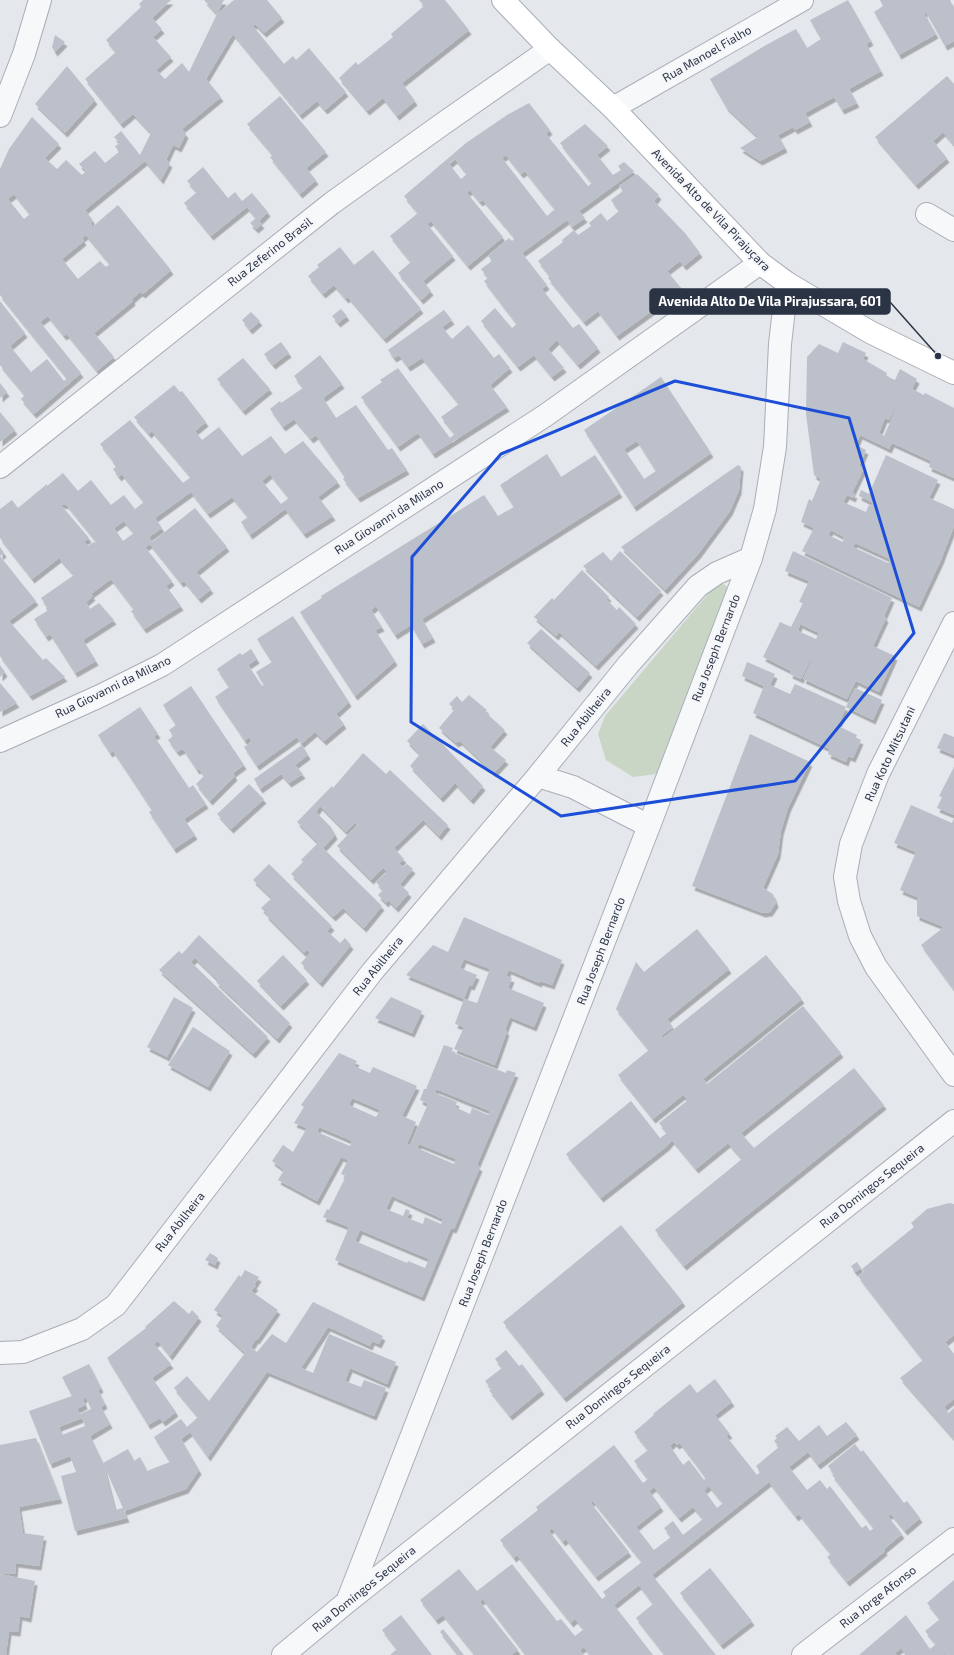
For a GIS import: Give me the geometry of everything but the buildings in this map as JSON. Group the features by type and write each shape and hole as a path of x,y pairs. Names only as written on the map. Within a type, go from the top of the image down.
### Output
{"main road":[{"name":"Avenida Alto de Vila Pirajuçara","path":"503,0 550,49 613,108 760,263 787,283 870,332 954,373"}],"street":[{"path":"0,116 24,54 40,0"},
{"name":"Rua Manoel Fialho","path":"613,108 802,0"},
{"name":"Rua Zeferino Brasil","path":"0,467 332,203 450,118 550,49"},
{"path":"927,214 954,230"},
{"name":"Rua Giovanni da Milano","path":"0,741 100,696 162,665 546,415 760,263"},
{"name":"Rua Joseph Bernardo","path":"347,1602 649,826 751,558 766,509 775,447 780,344 787,283"},
{"name":"Rua Abilheira","path":"0,1353 23,1352 82,1329 116,1305 372,972 538,776 628,665 698,586 717,572 751,558"},
{"name":"Rua Koto Mitsutani","path":"954,623 878,774 851,844 845,877 849,901 860,936 876,967 954,1075"},
{"path":"538,776 573,787 649,826"},
{"name":"Rua Domingos Sequeira","path":"283,1655 347,1602 954,1121"},
{"name":"Rua Jorge Afonso","path":"803,1655 954,1539"}],"highlighted area":[{"path":"675,381 849,418 914,633 795,781 561,816 411,722 412,557 501,454"}],"green space":[{"path":"718,582 725,585 729,590 657,774 633,777 606,760 598,734 605,716"}],"place":[{"name":"Avenida Alto De Vila Pirajussara, 601","path":"938,356"}]}
